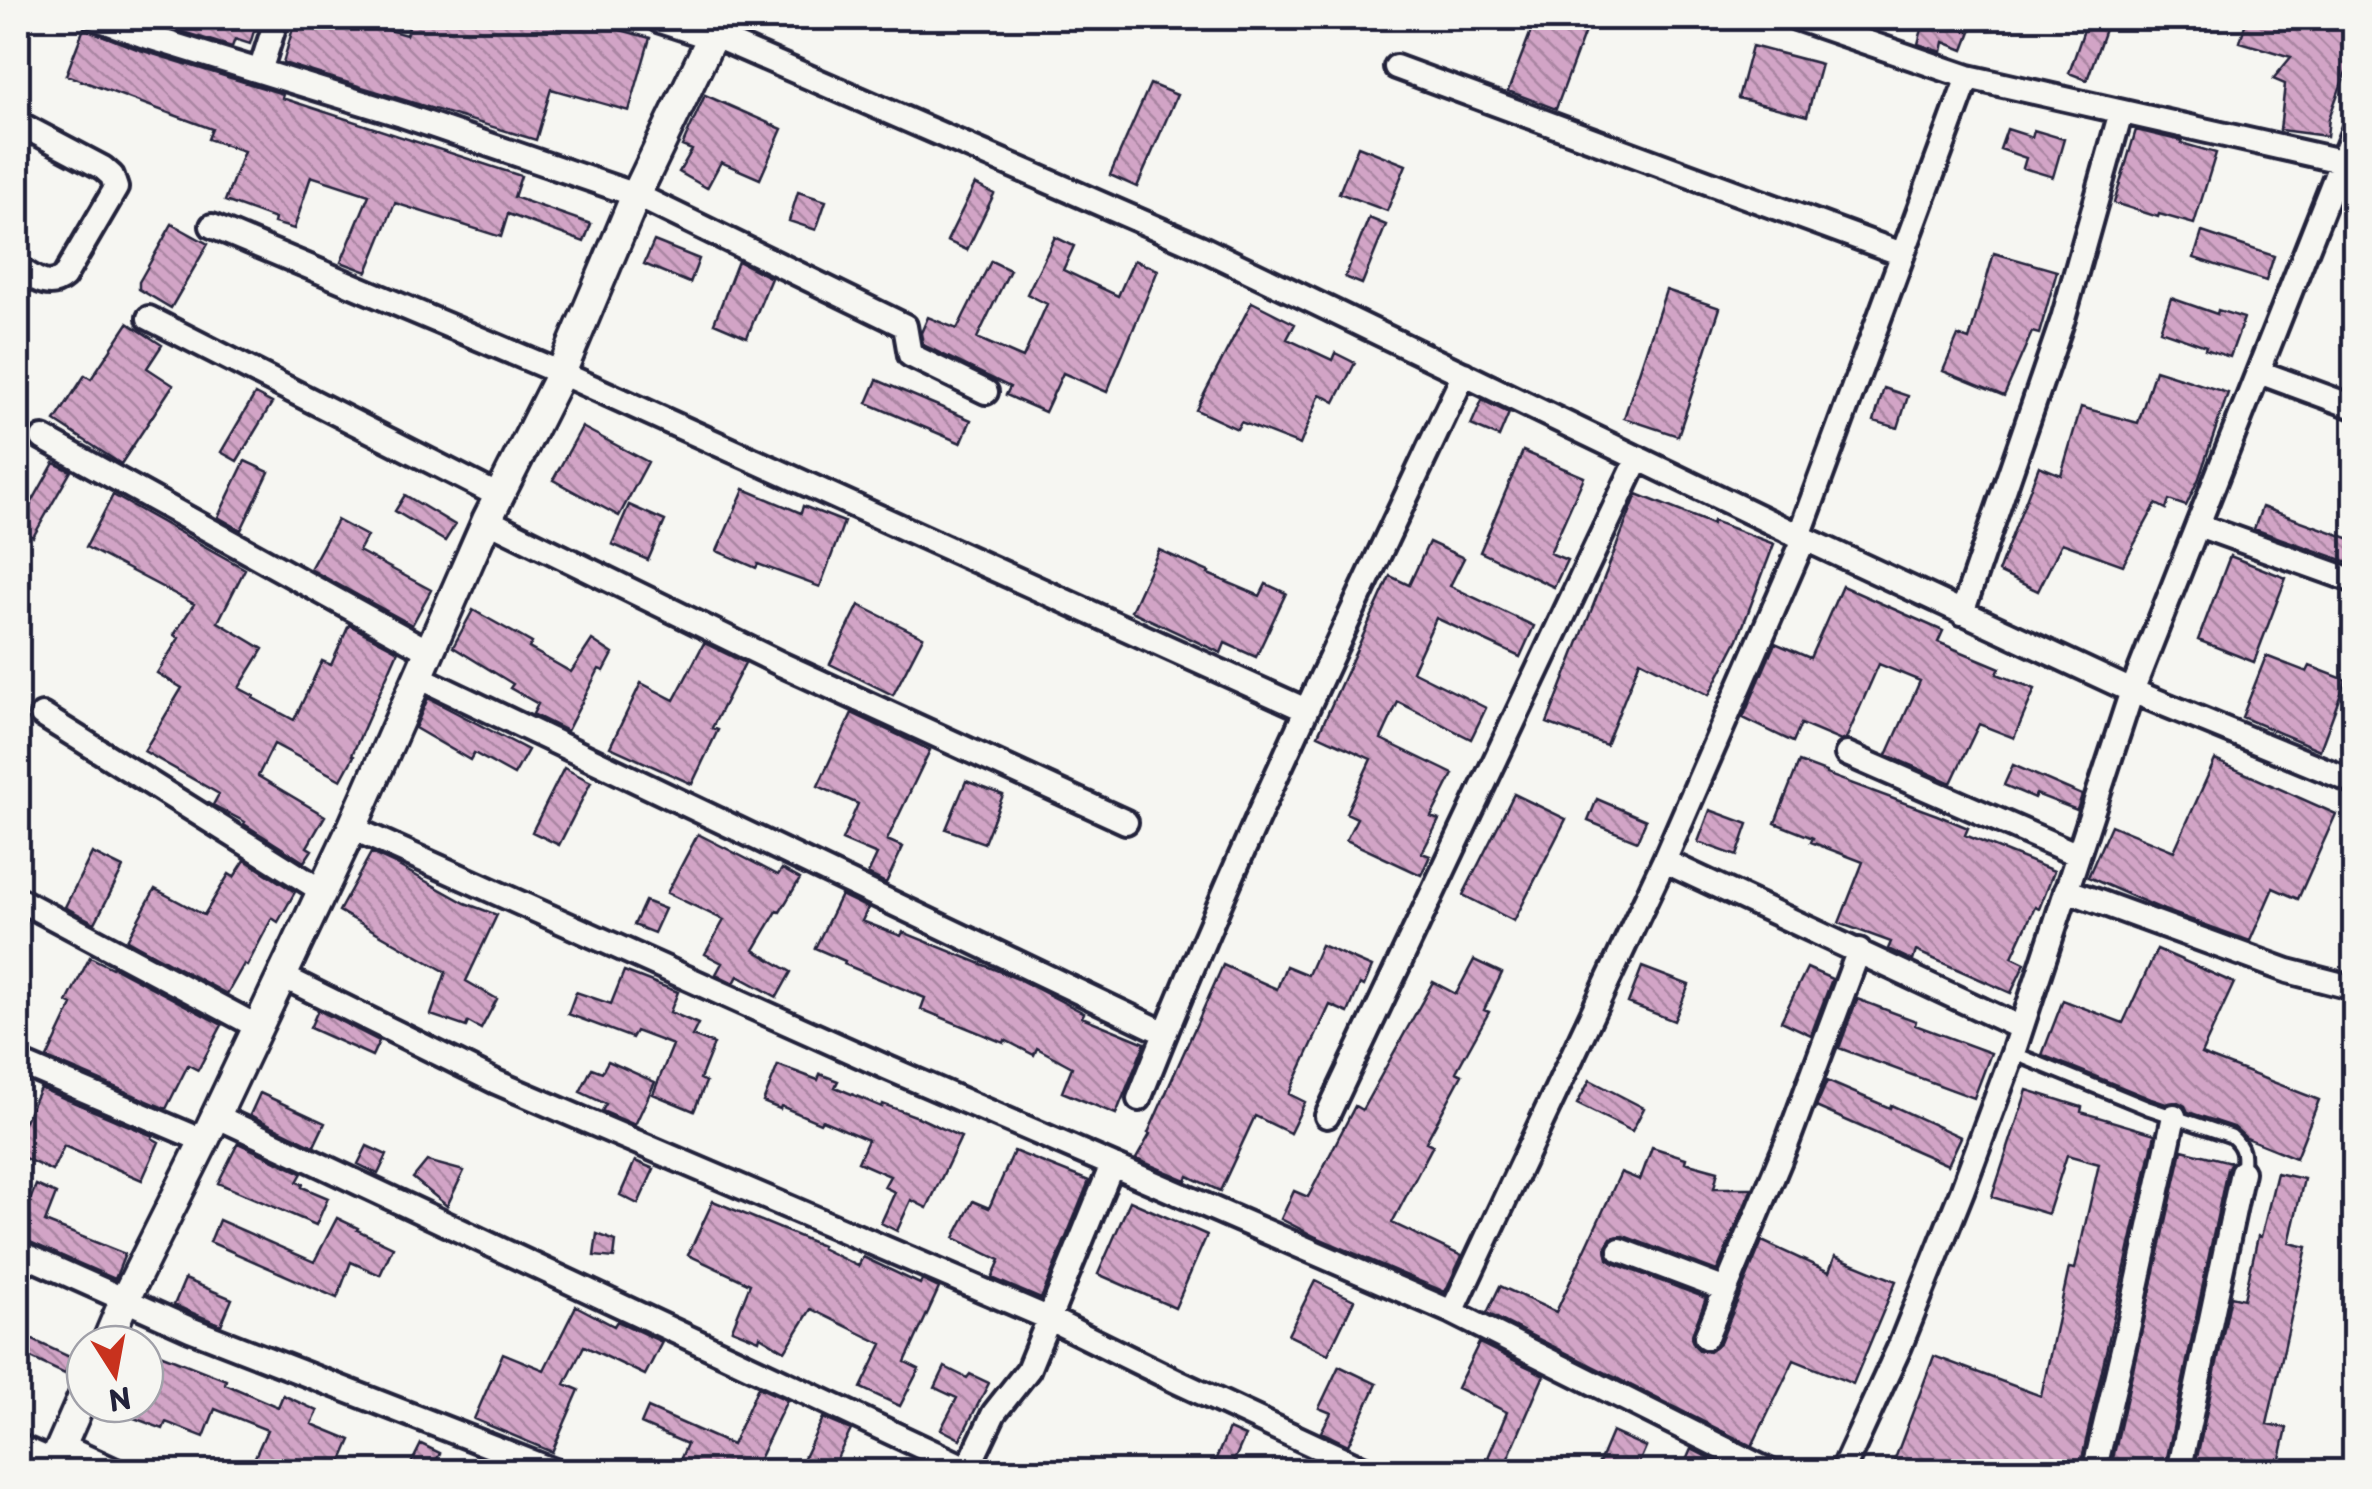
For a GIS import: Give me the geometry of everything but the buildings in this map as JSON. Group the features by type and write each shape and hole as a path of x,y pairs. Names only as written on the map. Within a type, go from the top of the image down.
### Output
{"street":[{"path":"95,18 402,115 636,195 905,326 910,355 986,392"},
{"path":"260,71 276,18"},
{"path":"660,18 717,26 1200,247 2132,692 2354,782"},
{"path":"1796,18 1968,77 2348,163"},
{"path":"114,1324 352,828 493,508 561,373 636,195 717,26"},
{"path":"1396,67 1902,254"},
{"path":"1452,1312 1664,861 1802,537 1968,77"},
{"path":"1962,612 2062,319 2121,112"},
{"path":"18,123 104,168 116,188 64,277 48,285 18,268"},
{"path":"1842,1472 1900,1346 1962,1191 2013,1052 2132,692 2259,372 2348,163 2354,130"},
{"path":"212,226 561,373 1306,710"},
{"path":"149,318 783,665 1126,822"},
{"path":"2259,372 2354,407"},
{"path":"1139,1099 1233,872 1464,374"},
{"path":"43,438 424,664 1164,1034"},
{"path":"1327,1116 1638,458"},
{"path":"2198,526 2354,581"},
{"path":"42,714 322,891"},
{"path":"1847,754 2078,855"},
{"path":"352,828 888,1068 1452,1312 1771,1472"},
{"path":"1664,861 2021,1028"},
{"path":"2066,890 2288,970 2354,988"},
{"path":"18,898 258,1027"},
{"path":"1706,1337 1787,1143 1859,950"},
{"path":"282,976 496,1082 1048,1318 1371,1472"},
{"path":"18,1062 210,1129 970,1470 994,1414 1028,1370 1112,1165"},
{"path":"2094,1472 2174,1116"},
{"path":"2178,1472 2242,1172"},
{"path":"1620,1250 1726,1290"},
{"path":"18,1252 190,1329 557,1472"},
{"path":"56,1460 71,1424"},
{"path":"18,1446 56,1460 118,1472"}],"lane":[{"path":"2013,1052 2231,1136 2241,1144 2242,1172"}]}
